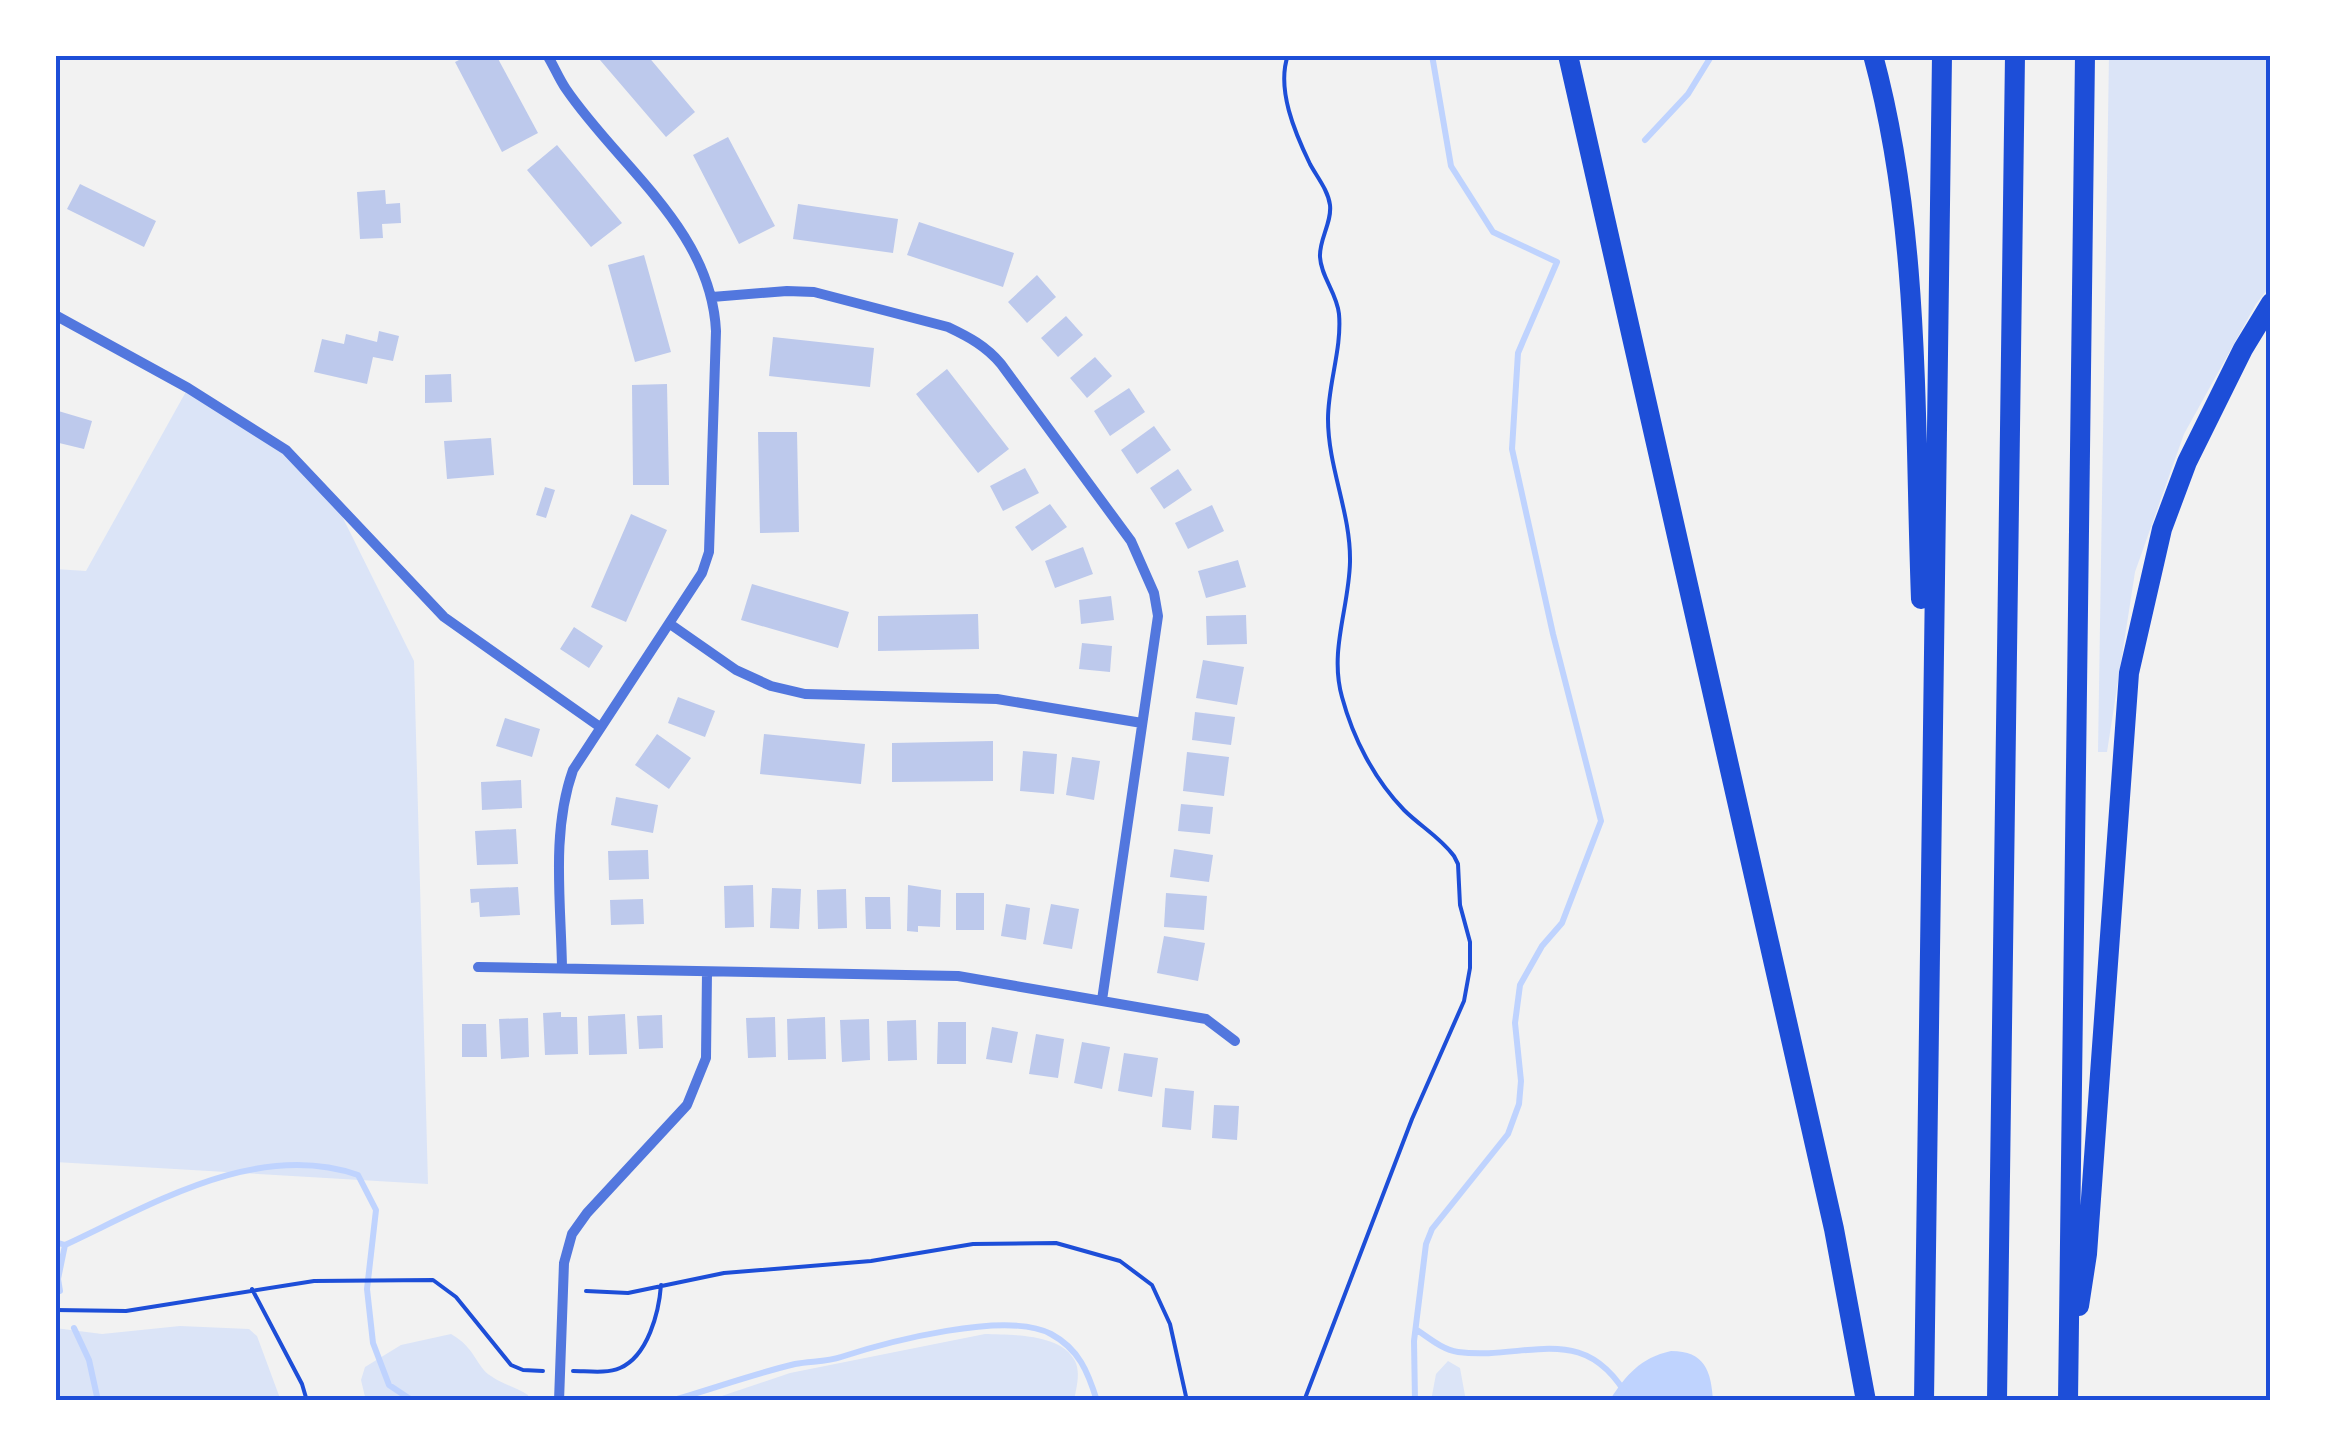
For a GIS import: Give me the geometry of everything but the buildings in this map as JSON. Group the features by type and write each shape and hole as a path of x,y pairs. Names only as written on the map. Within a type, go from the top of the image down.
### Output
{"highway":[{"path":"1568,55 1826,1192 1866,1401"},
{"path":"1873,55 1890,126 1913,309 1930,819"},
{"path":"1924,1401 1942,55"},
{"path":"1997,1401 2015,55"},
{"path":"2068,1391 2085,55"},
{"path":"2068,1391 2087,1254 2128,673 2162,529 2186,462 2228,377 2271,304"}],"street":[{"path":"547,55 566,89 682,230 712,297 716,362 712,527 702,573 573,770 562,800 562,968"},
{"path":"712,297 787,291 835,296 948,327 988,349 1131,541 1146,571 1158,616 1102,1000"},
{"path":"55,315 188,388 286,450 444,617 600,727"},
{"path":"670,624 736,670 770,686 805,694 997,699 1142,723"},
{"path":"478,967 958,976 1206,1019 1235,1041"},
{"path":"559,1401 564,1263 572,1234 688,1105 706,1058 707,972"}],"path":[{"path":"1288,55 1283,68 1294,126 1330,207 1320,265 1336,296 1339,315 1328,420 1350,558 1336,656 1337,677 1365,756 1386,789 1454,856 1470,942 1464,1001 1412,1119 1304,1401"},
{"path":"586,1291 628,1294 724,1273 871,1262 973,1244 1017,1242 1074,1248 1120,1261 1152,1285 1170,1324 1187,1401"},
{"path":"55,1310 140,1309 252,1288 343,1280 433,1280 444,1285 511,1365 546,1371"},
{"path":"561,1371 622,1368 634,1358 651,1331 662,1285"},
{"path":"252,1288 307,1401"}],"shaded area":[{"path":"2109,55 2271,55 2271,285 2256,304 2184,434 2135,572 2107,752 2098,752"},
{"path":"188,388 271,438 336,504 414,661 428,1184 55,1162 55,569 86,571"},
{"path":"180,1326 249,1329 257,1336 281,1401 55,1401 55,1328 102,1334"},
{"path":"451,1334 466,1345 486,1372 528,1395 529,1401 366,1401 361,1380 365,1367 401,1345"},
{"path":"985,1334 1034,1337 1059,1345 1075,1361 1078,1371 1074,1401 707,1401 790,1373"},
{"path":"1448,1361 1460,1368 1466,1401 1431,1401 1436,1374"}],"water":[{"path":"1671,1351 1699,1359 1708,1372 1713,1401 1609,1401 1635,1369"}],"waterway":[{"path":"1415,1401 1414,1341 1426,1244 1432,1229 1508,1134 1519,1104 1521,1081 1515,1023 1520,985 1542,946 1562,923 1601,821 1553,634 1512,449 1518,353 1557,262 1493,232 1451,166 1432,55"},
{"path":"1645,140 1688,94 1712,55"},
{"path":"55,1242 65,1245 170,1196 245,1171 282,1165 320,1166 358,1175 376,1210 367,1289 373,1343 389,1385 413,1401"},
{"path":"60,1291 58,1279 65,1245"},
{"path":"670,1401 795,1364 836,1359 947,1331 1006,1325 1031,1327 1051,1334 1069,1347 1086,1371 1097,1401"},
{"path":"74,1328 89,1360 98,1401"},
{"path":"1417,1330 1458,1352 1574,1351 1613,1375 1630,1401"}]}
